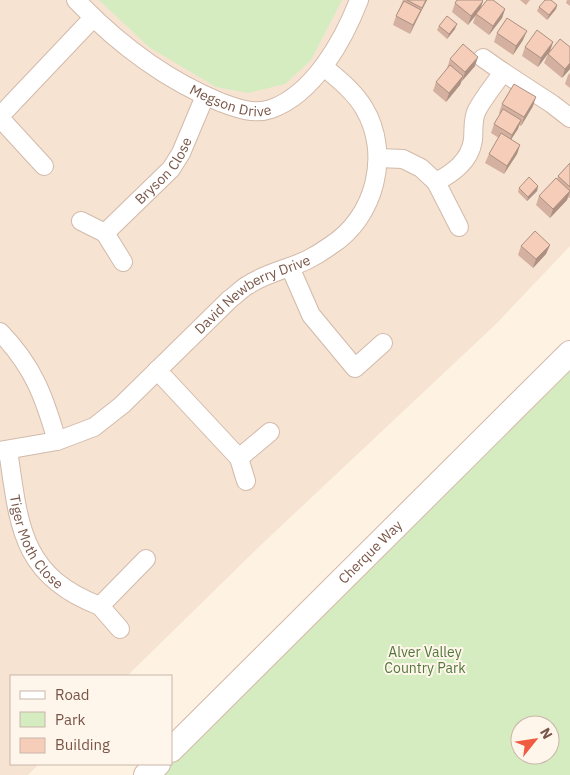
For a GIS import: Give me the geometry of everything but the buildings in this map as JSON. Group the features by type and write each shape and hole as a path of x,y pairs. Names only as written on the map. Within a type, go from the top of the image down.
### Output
{"street":[{"name":"Megson Drive","path":"76,0 93,18 148,64 205,96 238,109 255,111 270,110 281,104 298,93 324,67 348,27 359,0"},
{"path":"44,166 0,117 93,18"},
{"path":"483,58 570,118"},
{"name":"David Newberry Drive","path":"4,451 57,441 94,427 122,405 230,299 260,278 307,260 332,245 354,225 370,196 376,179 378,149 371,121 363,107 352,92 324,67"},
{"path":"436,182 449,175 463,162 472,142 476,111 504,72"},
{"name":"Bryson Close","path":"105,233 171,169 181,153 205,96"},
{"path":"378,158 403,159 421,168 436,182 459,228"},
{"path":"81,221 105,233 123,262"},
{"path":"290,267 311,315 349,374 383,343"},
{"path":"0,332 17,349 30,371 46,404 57,441"},
{"name":"Cherque Way","path":"172,749 570,353"},
{"path":"157,370 239,458 246,481"},
{"path":"239,458 270,432"},
{"name":"Tiger Moth Close","path":"4,451 18,517 23,535 32,553 42,568 58,583 79,598 100,606 120,629"},
{"path":"100,606 146,559"},
{"path":"146,775 157,765"}],"shaded area":[{"path":"0,0 570,0 570,246 496,324 263,543 128,675 10,675 10,765 38,765 28,775 0,775"}],"green space":[{"path":"99,0 342,0 311,60 285,84 248,93 216,87 149,47"},
{"name":"Alver Valley Country Park","path":"570,351 570,775 147,775 157,765 172,765 172,749"}]}
